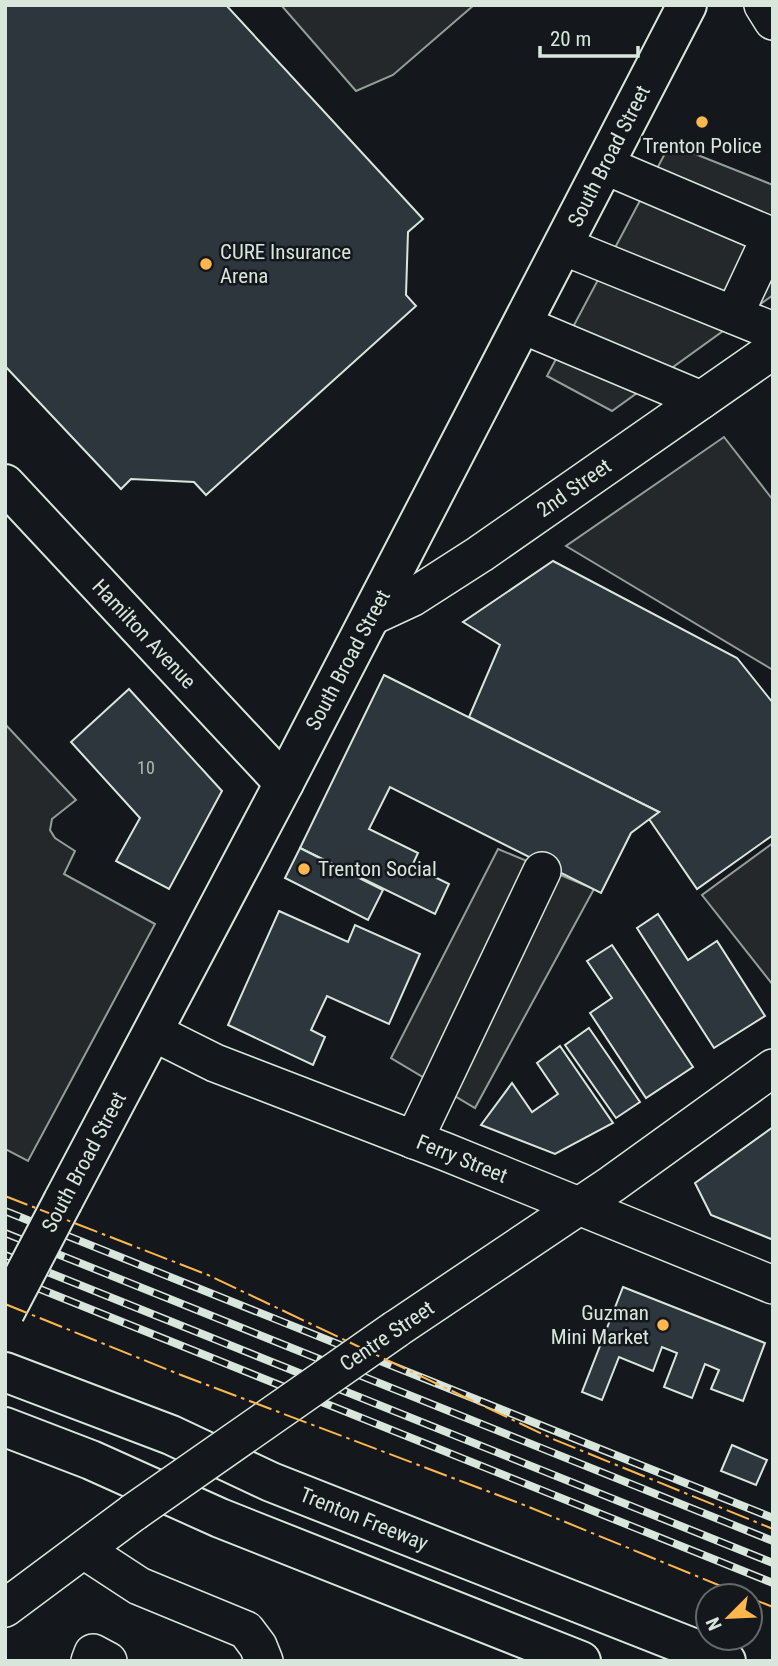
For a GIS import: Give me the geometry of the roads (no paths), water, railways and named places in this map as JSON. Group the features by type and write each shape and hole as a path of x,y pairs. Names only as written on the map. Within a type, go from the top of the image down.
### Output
{"main road":[{"name":"South Broad Street","path":"5,1312 523,325 687,5"},
{"name":"Hamilton Avenue","path":"5,484 284,783"},
{"name":"Trenton Freeway","path":"5,1372 171,1435 271,1482 726,1661"},
{"path":"5,1427 91,1460 220,1518 581,1661"},
{"path":"371,1578 515,1661"}],"street":[{"path":"763,5 773,21"},
{"path":"604,165 772,237 734,315"},
{"path":"563,246 773,331"},
{"path":"523,325 701,400"},
{"name":"2nd Street","path":"370,617 413,597 480,554 773,350"},
{"path":"414,1140 542,871"},
{"name":"Ferry Street","path":"153,1032 215,1063 773,1285"},
{"name":"Centre Street","path":"5,1608 134,1512 396,1329 579,1206 773,1068"},
{"path":"84,1550 139,1586 246,1630 258,1646 264,1661"},
{"path":"90,1661 93,1653 108,1661"}],"railway":[{"path":"5,1211 773,1518"},
{"path":"5,1233 773,1541"},
{"path":"5,1255 773,1563"},
{"path":"5,1275 773,1583"}],"place":[{"name":"Trenton Police","path":"702,122"},
{"name":"CURE Insurance Arena","path":"206,264"},
{"name":"Trenton Social","path":"304,869"},
{"name":"Guzman Mini Market","path":"663,1325"}]}
